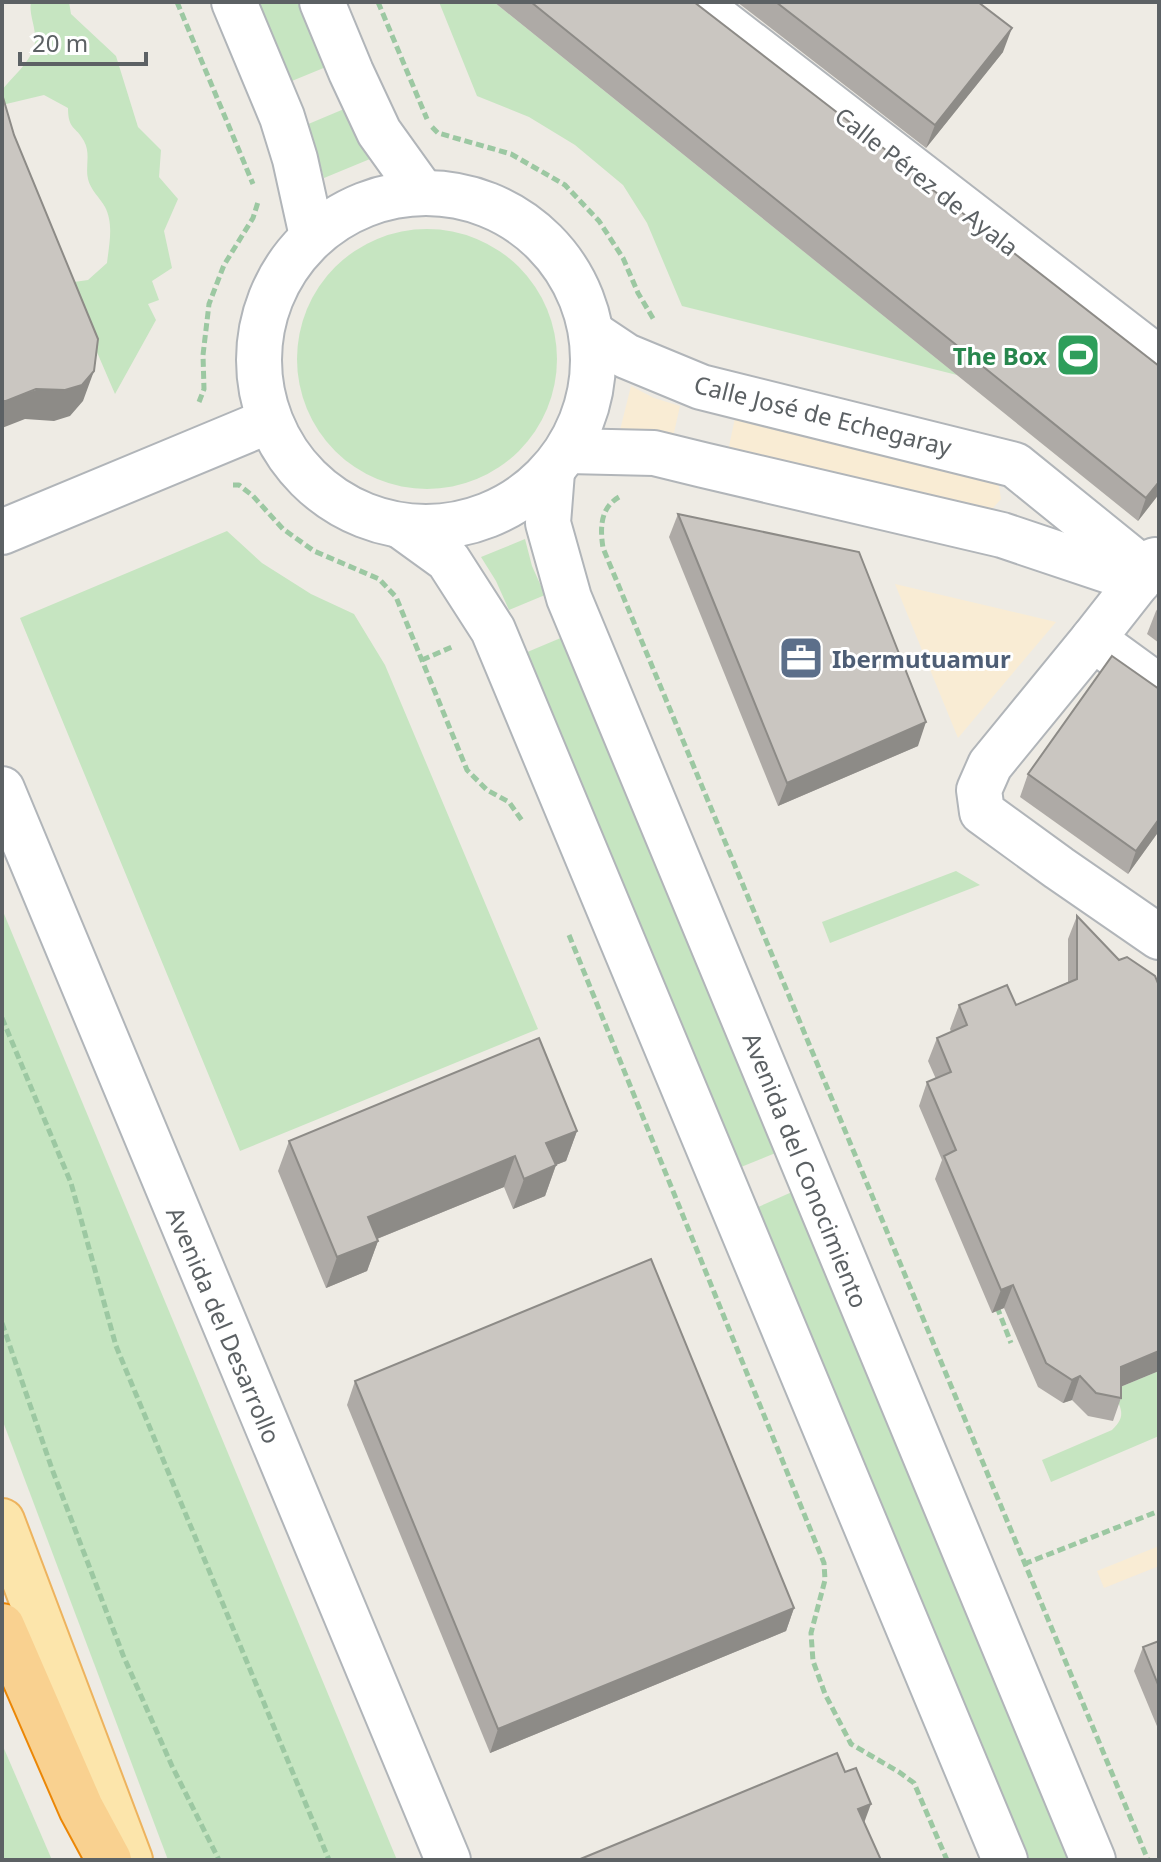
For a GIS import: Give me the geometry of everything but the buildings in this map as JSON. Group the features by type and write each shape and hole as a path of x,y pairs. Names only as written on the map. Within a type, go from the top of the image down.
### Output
{"highway":[{"path":"2,1626 81,1808 109,1860"}],"main road":[{"path":"2,1521 130,1860"}],"street":[{"path":"234,2 282,117 312,236"},
{"path":"322,2 379,132 422,192"},
{"name":"Calle Pérez de Ayala","path":"696,2 1159,359"},
{"path":"401,526 461,524 522,499 560,462 592,394 593,334 571,274 535,232 481,201 422,192 364,204 312,236 281,274 261,326 259,380 269,421 297,467 354,511 401,526 448,560 493,630 1005,1860"},
{"name":"Calle José de Echegaray","path":"593,334 626,356 701,387 1015,465 1148,569"},
{"path":"2,532 269,421"},
{"path":"560,462 654,453 683,458 1148,569 990,765 979,790 982,812 1159,937"},
{"name":"Avenida del Conocimiento","path":"560,462 548,523 569,598 1093,1860"},
{"path":"1002,535 1017,494 1015,465"},
{"path":"1093,639 1159,687"},
{"name":"Avenida del Desarrollo","path":"2,789 448,1860"}],"path":[{"path":"177,2 254,188"},
{"path":"378,2 429,124 438,133 511,154 565,185 599,221 623,258 652,319 664,328"},
{"path":"196,410 204,389 203,355 209,304 224,265 253,218 258,201"},
{"path":"223,485 239,485 283,529 303,544 379,579 396,597 467,770 487,790 509,802 525,825"},
{"path":"624,494 611,501 603,517 603,548 1148,1860"},
{"path":"565,925 824,1563 825,1580 811,1633 813,1661 825,1694 851,1744 914,1783 947,1860"},
{"path":"2,1018 71,1183 116,1346 329,1860"},
{"path":"993,1297 1011,1343"},
{"path":"2,1323 52,1469 123,1655 172,1766 219,1860"},
{"path":"1024,1564 1159,1511"}],"green space":[{"path":"31,2 69,2 71,14 116,56 138,127 161,150 159,177 178,199 164,231 172,268 152,281 159,300 148,304 156,320 115,394 81,315 74,282 88,280 107,263 110,242 108,214 88,179 86,146 71,124 68,108 44,95 2,105 2,90 24,64 35,43"},
{"path":"254,2 299,2 326,67 287,83"},
{"path":"439,2 494,2 957,375 682,306 647,223 623,185 575,145 529,117 477,96"},
{"path":"344,109 370,159 324,178 306,125"},
{"path":"427,229 477,239 519,267 547,309 557,359 547,409 519,451 477,479 427,489 377,479 335,451 307,409 297,359 307,309 335,267 377,239"},
{"path":"227,531 262,563 311,594 354,614 385,665 538,1029 240,1151 20,618"},
{"path":"525,539 532,566 545,595 509,610 481,557"},
{"path":"563,637 778,1152 741,1167 525,653"},
{"path":"956,871 980,885 830,943 822,922"},
{"path":"2,909 397,1860 168,1860 2,1419"},
{"path":"792,1192 1069,1860 1026,1860 756,1208"},
{"path":"1159,1371 1159,1436 1051,1482 1042,1460 1112,1430 1121,1415 1113,1390"},
{"path":"2,1744 52,1860 2,1860"}],"sand":[{"path":"631,386 654,398 680,406 673,437 647,431 620,430"},
{"path":"735,418 990,478 999,486 1001,499 993,508 982,511 728,451"},
{"path":"895,584 1056,622 958,738"},
{"path":"1159,1546 1159,1566 1104,1588 1097,1571"}],"place":[{"name":"The Box","path":"1078,355"},
{"name":"Ibermutuamur","path":"801,658"}]}
